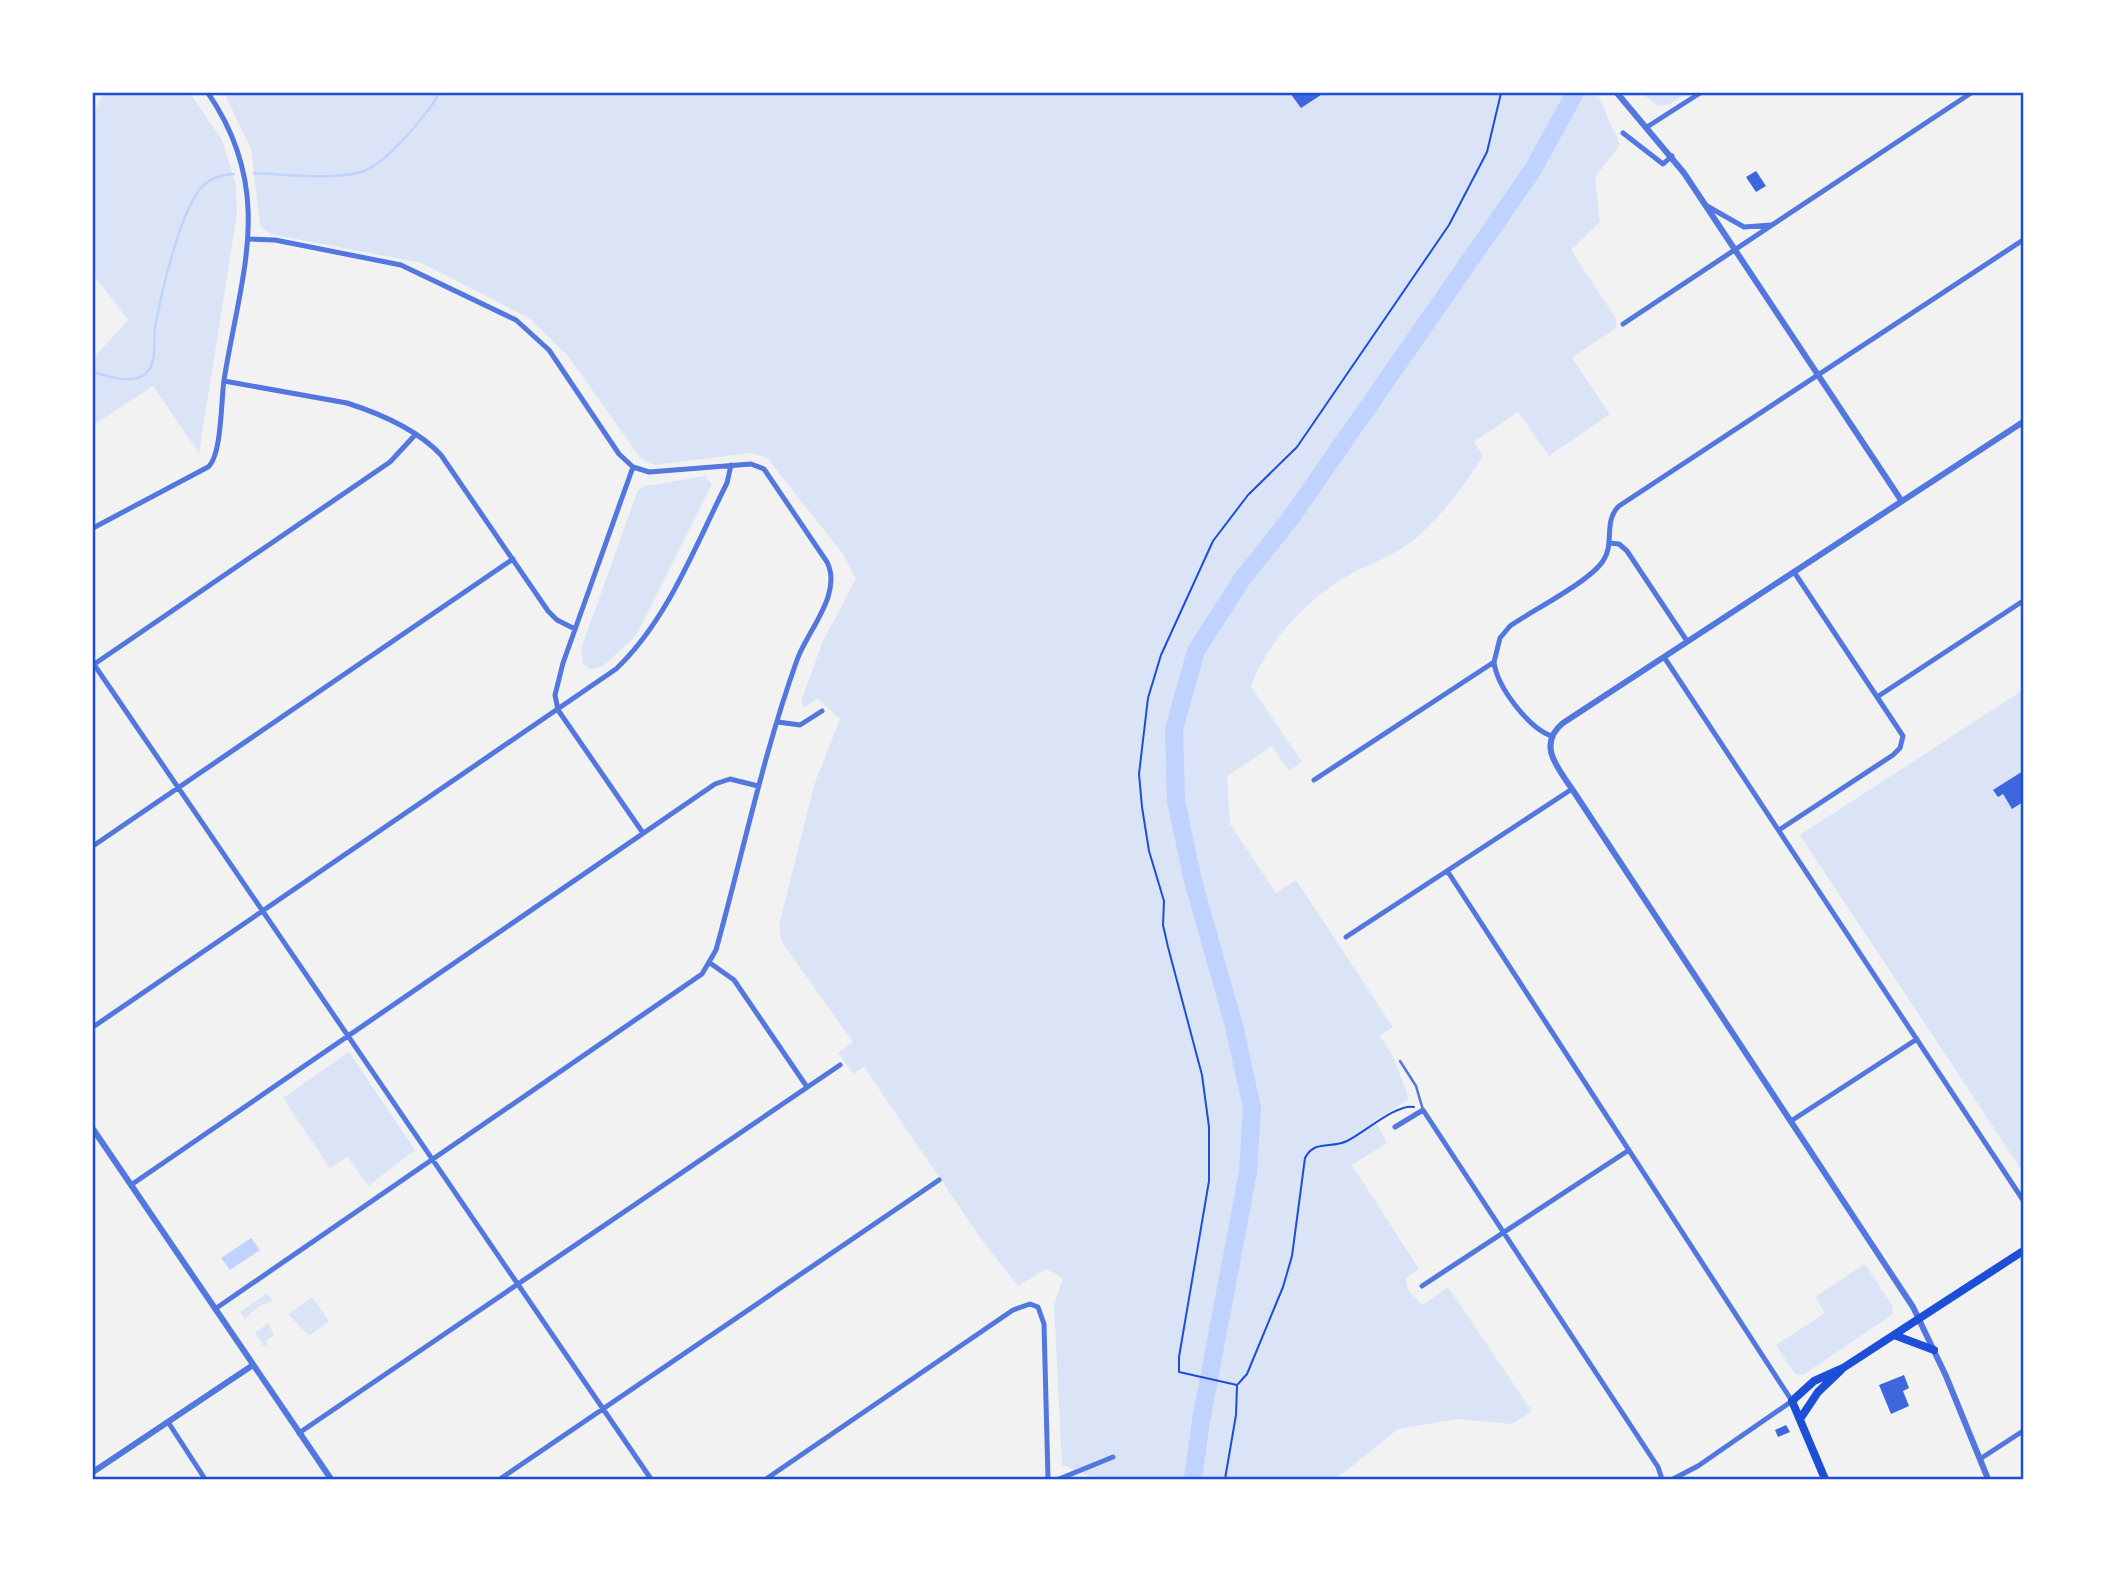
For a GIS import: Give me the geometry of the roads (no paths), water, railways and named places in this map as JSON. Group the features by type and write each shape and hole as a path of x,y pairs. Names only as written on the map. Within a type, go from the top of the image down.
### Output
{"main road":[{"path":"1825,1479 1792,1401 1814,1381 1843,1368 2023,1251"},
{"path":"1894,1335 1934,1350"},
{"path":"1801,1419 1818,1392 1843,1368"}],"street":[{"path":"93,528 212,463 250,239 240,155 227,122 208,93"},
{"path":"1617,93 1672,156 1707,206 1901,500"},
{"path":"1647,127 1700,93"},
{"path":"1623,324 1971,93"},
{"path":"1623,133 1663,164 1672,156"},
{"path":"1707,206 1744,227 1773,225"},
{"path":"215,1309 688,985 710,963 758,786 805,638 833,584 827,562 764,469 755,465 731,465 649,472 634,467 619,454 549,350 516,320 401,265 275,240 250,239"},
{"path":"1551,736 1525,719 1499,677 1494,662 1504,631 1599,566 1609,543 1612,516 1619,506 2023,240"},
{"path":"224,381 347,403 364,408 415,435 441,454 553,616 575,629"},
{"path":"1988,1479 1919,1319 1550,752 1551,736 1563,723 2023,422"},
{"path":"415,435 390,463 93,664 651,1479"},
{"path":"93,1027 609,675 641,643 727,483 731,465"},
{"path":"634,467 575,629 557,683 555,700 558,710 643,833"},
{"path":"1609,543 1619,544 1627,551 1688,641"},
{"path":"93,846 513,559"},
{"path":"1779,830 1900,748 1903,736 1794,572"},
{"path":"1877,697 2023,601"},
{"path":"1664,657 2023,1200"},
{"path":"1314,780 1494,662"},
{"path":"778,722 800,725 822,711"},
{"path":"131,1185 719,782 737,780 758,786"},
{"path":"1346,937 1572,789"},
{"path":"1448,872 1792,1401 1698,1466 1673,1479"},
{"path":"710,963 734,980 807,1087"},
{"path":"1791,1121 1917,1039"},
{"path":"299,1433 839,1065"},
{"path":"1395,1127 1423,1110 1658,1467 1662,1479"},
{"path":"93,1129 331,1479"},
{"path":"1422,1286 1629,1150"},
{"path":"500,1479 939,1180"},
{"path":"766,1479 1025,1304 1035,1305 1041,1312 1044,1324 1048,1479"},
{"path":"93,1472 253,1365"},
{"path":"169,1422 205,1479"},
{"path":"1980,1459 2023,1431"},
{"path":"1059,1479 1113,1457"}],"lane":[{"path":"1400,1061 1416,1086 1423,1110"}],"water":[{"path":"251,1238 260,1250 230,1270 221,1258"}],"waterway":[{"path":"254,173 339,176 364,171 383,159 406,137 439,93"},
{"path":"1193,1479 1201,1421 1248,1172 1252,1108 1234,1026 1192,877 1176,800 1174,729 1196,651 1242,579 1290,519 1532,171 1575,93"},
{"path":"93,372 133,379 145,374 149,369 152,364 155,327 162,294 187,211 207,182 234,174"}]}
